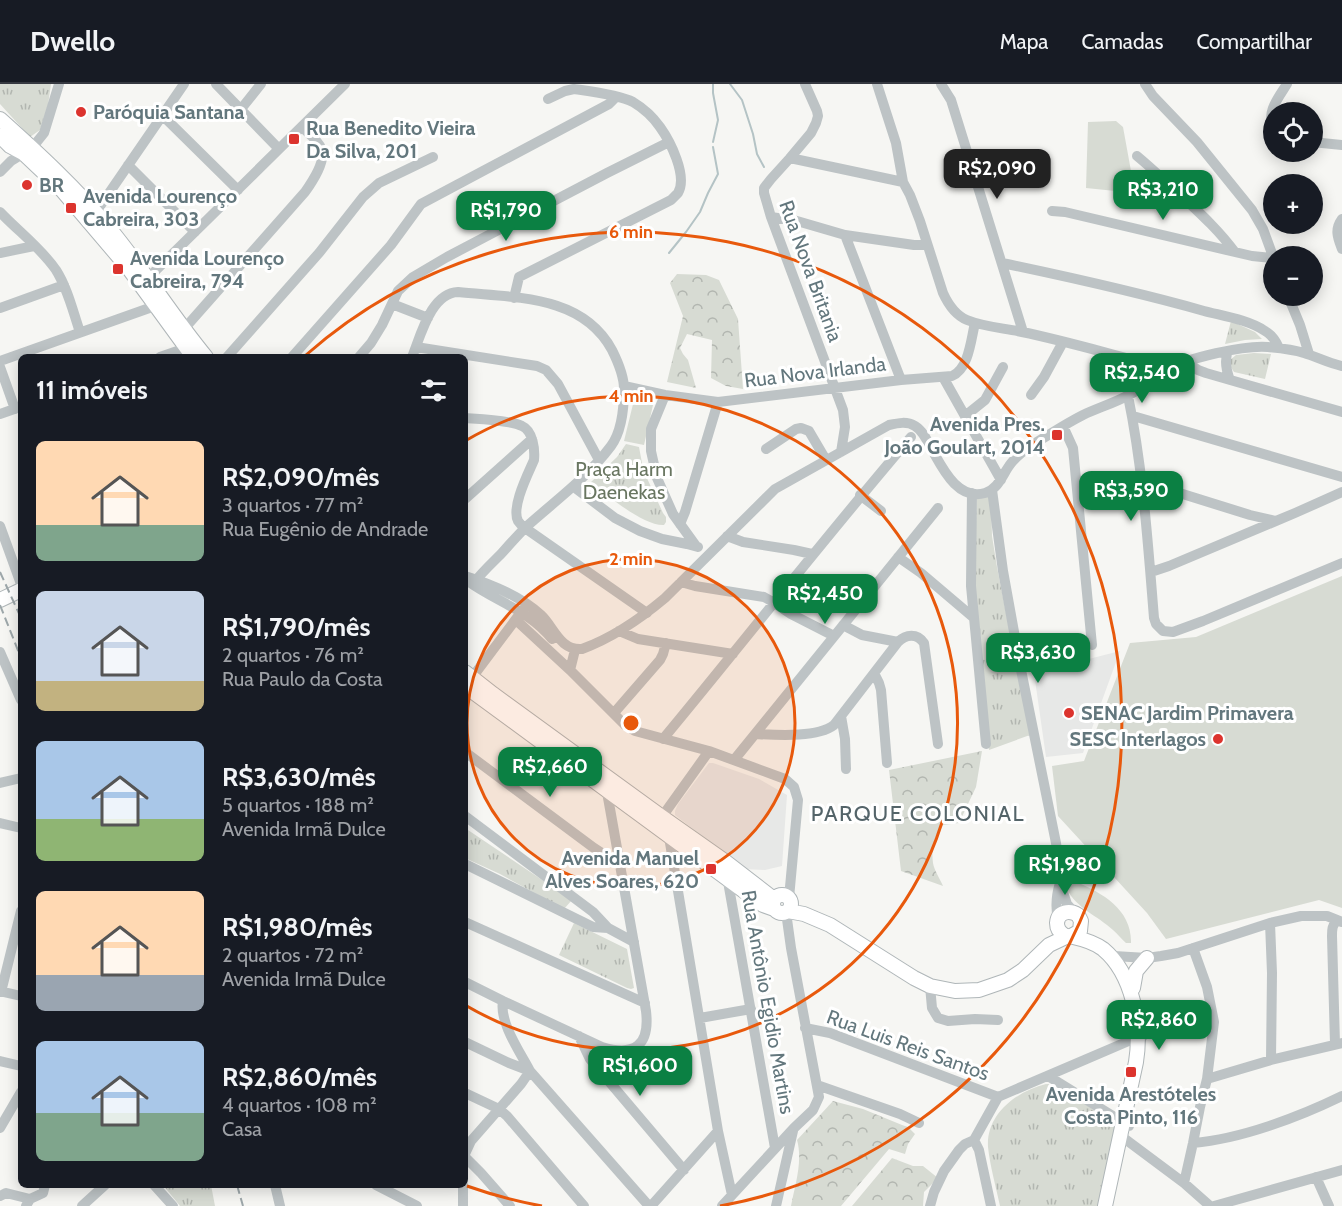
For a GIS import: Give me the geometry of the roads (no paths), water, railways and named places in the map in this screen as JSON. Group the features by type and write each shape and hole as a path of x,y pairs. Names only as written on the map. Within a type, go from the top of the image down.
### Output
{"main road":[{"path":"0,119 129,269 189,352"},
{"path":"0,136 10,146 28,151 96,212 204,354"},
{"path":"0,600 18,599"},
{"path":"0,610 18,600"},
{"path":"468,682 493,694 658,822 726,862 783,905 830,925 930,986 966,991 979,990 1008,980 1055,942 1080,931 1078,917"},
{"path":"658,822 669,837 763,905 783,905"},
{"path":"1040,953 1058,920 1065,912 1078,917 1103,943 1116,961 1133,988 1140,1010 1142,1057 1106,1206"},
{"path":"1058,920 1059,931 1099,947 1116,961 1129,989 1141,1037"},
{"path":"1133,988 1136,970 1147,958"},
{"path":"1113,1206 1125,1131"}],"street":[{"path":"0,172 11,161 28,151 44,133 59,84"},
{"path":"96,212 184,84"},
{"path":"216,84 279,149"},
{"path":"240,109 261,84"},
{"path":"148,278 345,84"},
{"name":"Rua Nova Britania","path":"805,84 817,111 818,120 811,132 764,188 764,193 843,410 845,434 841,452"},
{"path":"877,84 896,143 903,182 913,204 946,300 955,312 975,323 1023,332 1167,370"},
{"path":"941,84 951,100 1023,332"},
{"path":"1145,84 1197,142 1252,210 1269,246"},
{"path":"1276,102 1287,84"},
{"path":"514,298 519,277 671,200 679,191 678,166 669,142 660,127 634,103 590,91 571,89 548,99"},
{"path":"295,354 391,245 421,204 609,104 616,97"},
{"path":"162,116 238,190"},
{"path":"184,329 313,181 322,152 317,142 302,127"},
{"path":"362,354 378,331 398,291 413,276 669,142"},
{"path":"1323,143 1342,146"},
{"path":"1137,156 1199,211 1234,251"},
{"path":"230,354 319,253 363,197 379,183 433,158"},
{"path":"790,158 903,182"},
{"path":"128,165 195,232"},
{"path":"1052,211 1065,212 1263,258"},
{"path":"0,212 50,262 64,285 80,332"},
{"path":"771,217 797,221 845,235 927,245"},
{"path":"1342,219 1336,229 1342,249"},
{"path":"845,235 902,380"},
{"path":"0,253 34,246"},
{"path":"1002,263 1071,277 1249,323 1266,331 1279,348"},
{"path":"0,308 64,285"},
{"path":"431,354 414,352 437,302 442,297 453,293 550,303 574,313 591,324 610,347 622,373 624,386 624,403 612,444 574,487 470,579 535,621 563,652 574,653 623,630 665,598 775,489 889,425 899,422 917,427 924,434 957,487 972,493 985,493 992,490 1001,480 1016,458 1063,426 1128,396 1167,370 1186,362 1228,351 1266,347 1308,354 1342,366"},
{"path":"392,304 428,318"},
{"path":"19,354 155,306"},
{"path":"1292,306 1308,354"},
{"path":"975,323 962,369 958,373 943,377 1001,480"},
{"path":"1031,395 1044,378 1063,342"},
{"path":"1228,351 1225,361 1230,380"},
{"path":"0,361 18,354"},
{"path":"468,358 542,367 553,376 558,384 599,460"},
{"path":"1186,362 1198,370 1342,412"},
{"path":"0,367 18,407 0,414"},
{"path":"965,416 985,400 1003,367"},
{"name":"Rua Nova Irlanda","path":"624,386 664,395 718,402 835,387 943,377"},
{"path":"664,395 651,429 651,451 657,478 673,514 706,556"},
{"path":"1128,396 1133,416 1141,481 1154,618 1163,631 1173,632 1203,621 1342,563"},
{"path":"680,524 718,402"},
{"path":"1133,416 1341,476 1339,493 1151,572"},
{"path":"468,418 518,424 525,428 531,439 534,460 516,511 518,521 646,613"},
{"path":"1063,426 1073,448 1092,645"},
{"path":"766,449 801,428 809,431 825,460"},
{"path":"663,738 860,495 911,437"},
{"path":"468,496 531,439"},
{"path":"1141,481 1276,521"},
{"path":"574,487 615,518 640,531 662,539 696,546"},
{"path":"992,490 1003,571 1056,843 1064,896 1078,917"},
{"path":"972,493 971,586 986,744"},
{"path":"860,495 881,512"},
{"path":"734,760 938,508"},
{"path":"1248,532 1250,514"},
{"path":"0,526 18,576"},
{"path":"727,536 743,542 812,554"},
{"path":"898,558 921,573 974,618"},
{"path":"681,582 764,597 834,636"},
{"path":"522,612 570,670 625,725 635,731 709,751 785,779 796,791 798,800 790,877 783,905 819,1097 813,1110 722,1206"},
{"path":"468,680 522,612"},
{"path":"843,625 862,635 898,642"},
{"path":"623,630 638,639 733,654"},
{"path":"755,734 778,735 814,732 829,728 841,716 898,642 912,635 920,637 924,643 938,744"},
{"path":"614,713 660,660 666,643"},
{"path":"0,652 18,693"},
{"path":"570,670 574,653"},
{"path":"874,673 881,690 887,763"},
{"path":"841,716 845,739 846,769"},
{"path":"658,822 709,751"},
{"path":"468,755 620,865"},
{"path":"0,783 18,779"},
{"path":"468,984 609,1049 624,1050 638,1046 645,1039 647,1029 645,1003 620,865 611,787"},
{"path":"468,818 593,912 608,928 634,942"},
{"path":"0,823 18,827"},
{"path":"669,837 718,1131 732,1195"},
{"name":"Rua Antônio Egidio Martins","path":"726,862 727,879 775,1148"},
{"path":"468,865 594,927 608,928"},
{"path":"1058,920 1056,900 1061,880"},
{"path":"1116,961 1135,963 1147,958 1178,953 1270,923 1301,916 1327,916 1339,921 1332,929 1338,1044 1271,1060 1207,1079"},
{"path":"18,923 0,992 18,995"},
{"path":"468,923 645,1003"},
{"path":"1270,923 1271,1060"},
{"path":"1184,1183 1207,1079 1214,1022 1208,987 1193,948"},
{"path":"930,986 932,1008 938,1018 948,1021 998,1020"},
{"path":"503,1001 502,1016 530,1071 650,1206 718,1131"},
{"path":"700,1018 751,1009"},
{"name":"Rua Luis Reis Santos","path":"805,1028 830,1033 998,1097"},
{"path":"579,1036 590,1059 684,1170"},
{"path":"930,1206 944,1171 959,1150 974,1140 998,1097 1141,1037"},
{"path":"468,1043 530,1071"},
{"path":"509,1063 520,1052"},
{"path":"0,1061 18,1065"},
{"path":"468,1149 471,1142 530,1071"},
{"path":"1048,1076 1125,1131 1212,1206 1342,1170"},
{"path":"817,1085 900,1114 919,1123"},
{"path":"468,1094 499,1109 584,1206"},
{"path":"1194,1143 1224,1138 1298,1116 1342,1096"},
{"path":"1,1124 18,1097"},
{"path":"776,1206 794,1128"},
{"path":"974,1140 979,1150 991,1206"},
{"path":"468,1159 510,1206"},
{"path":"1316,1177 1329,1206"},
{"path":"0,1196 6,1193 28,1202 43,1193 44,1188"},
{"path":"85,1205 102,1188"},
{"path":"157,1188 173,1206"},
{"path":"275,1188 280,1206"},
{"path":"383,1188 417,1206"},
{"path":"463,1188 463,1206"}],"waterway":[{"path":"713,84 718,120 713,142"},
{"path":"730,84 742,100 757,154 764,167"},
{"path":"669,253 700,212 718,174 713,147"}],"railway":[{"path":"0,572 18,611"},
{"path":"0,605 18,650"},
{"path":"238,1188 243,1206"}],"place":[{"name":"Paróquia Santana","path":"81,112"},
{"name":"Rua Benedito Vieira Da Silva, 201","path":"294,139"},
{"name":"BR","path":"27,185"},
{"name":"Avenida Lourenço Cabreira, 303","path":"71,208"},
{"name":"Avenida Lourenço Cabreira, 794","path":"118,269"},
{"name":"Avenida Pres. João Goulart, 2014","path":"1057,435"},
{"name":"SENAC Jardim Primavera","path":"1069,713"},
{"name":"SESC Interlagos","path":"1218,739"},
{"name":"Avenida Manuel Alves Soares, 620","path":"711,869"},
{"name":"Avenida Arestóteles Costa Pinto, 116","path":"1131,1072"}],"district":[{"name":"PARQUE COLONIAL","path":"918,813"}],"park label":[{"name":"Praça Harm Daenekas","path":"624,480"}]}
